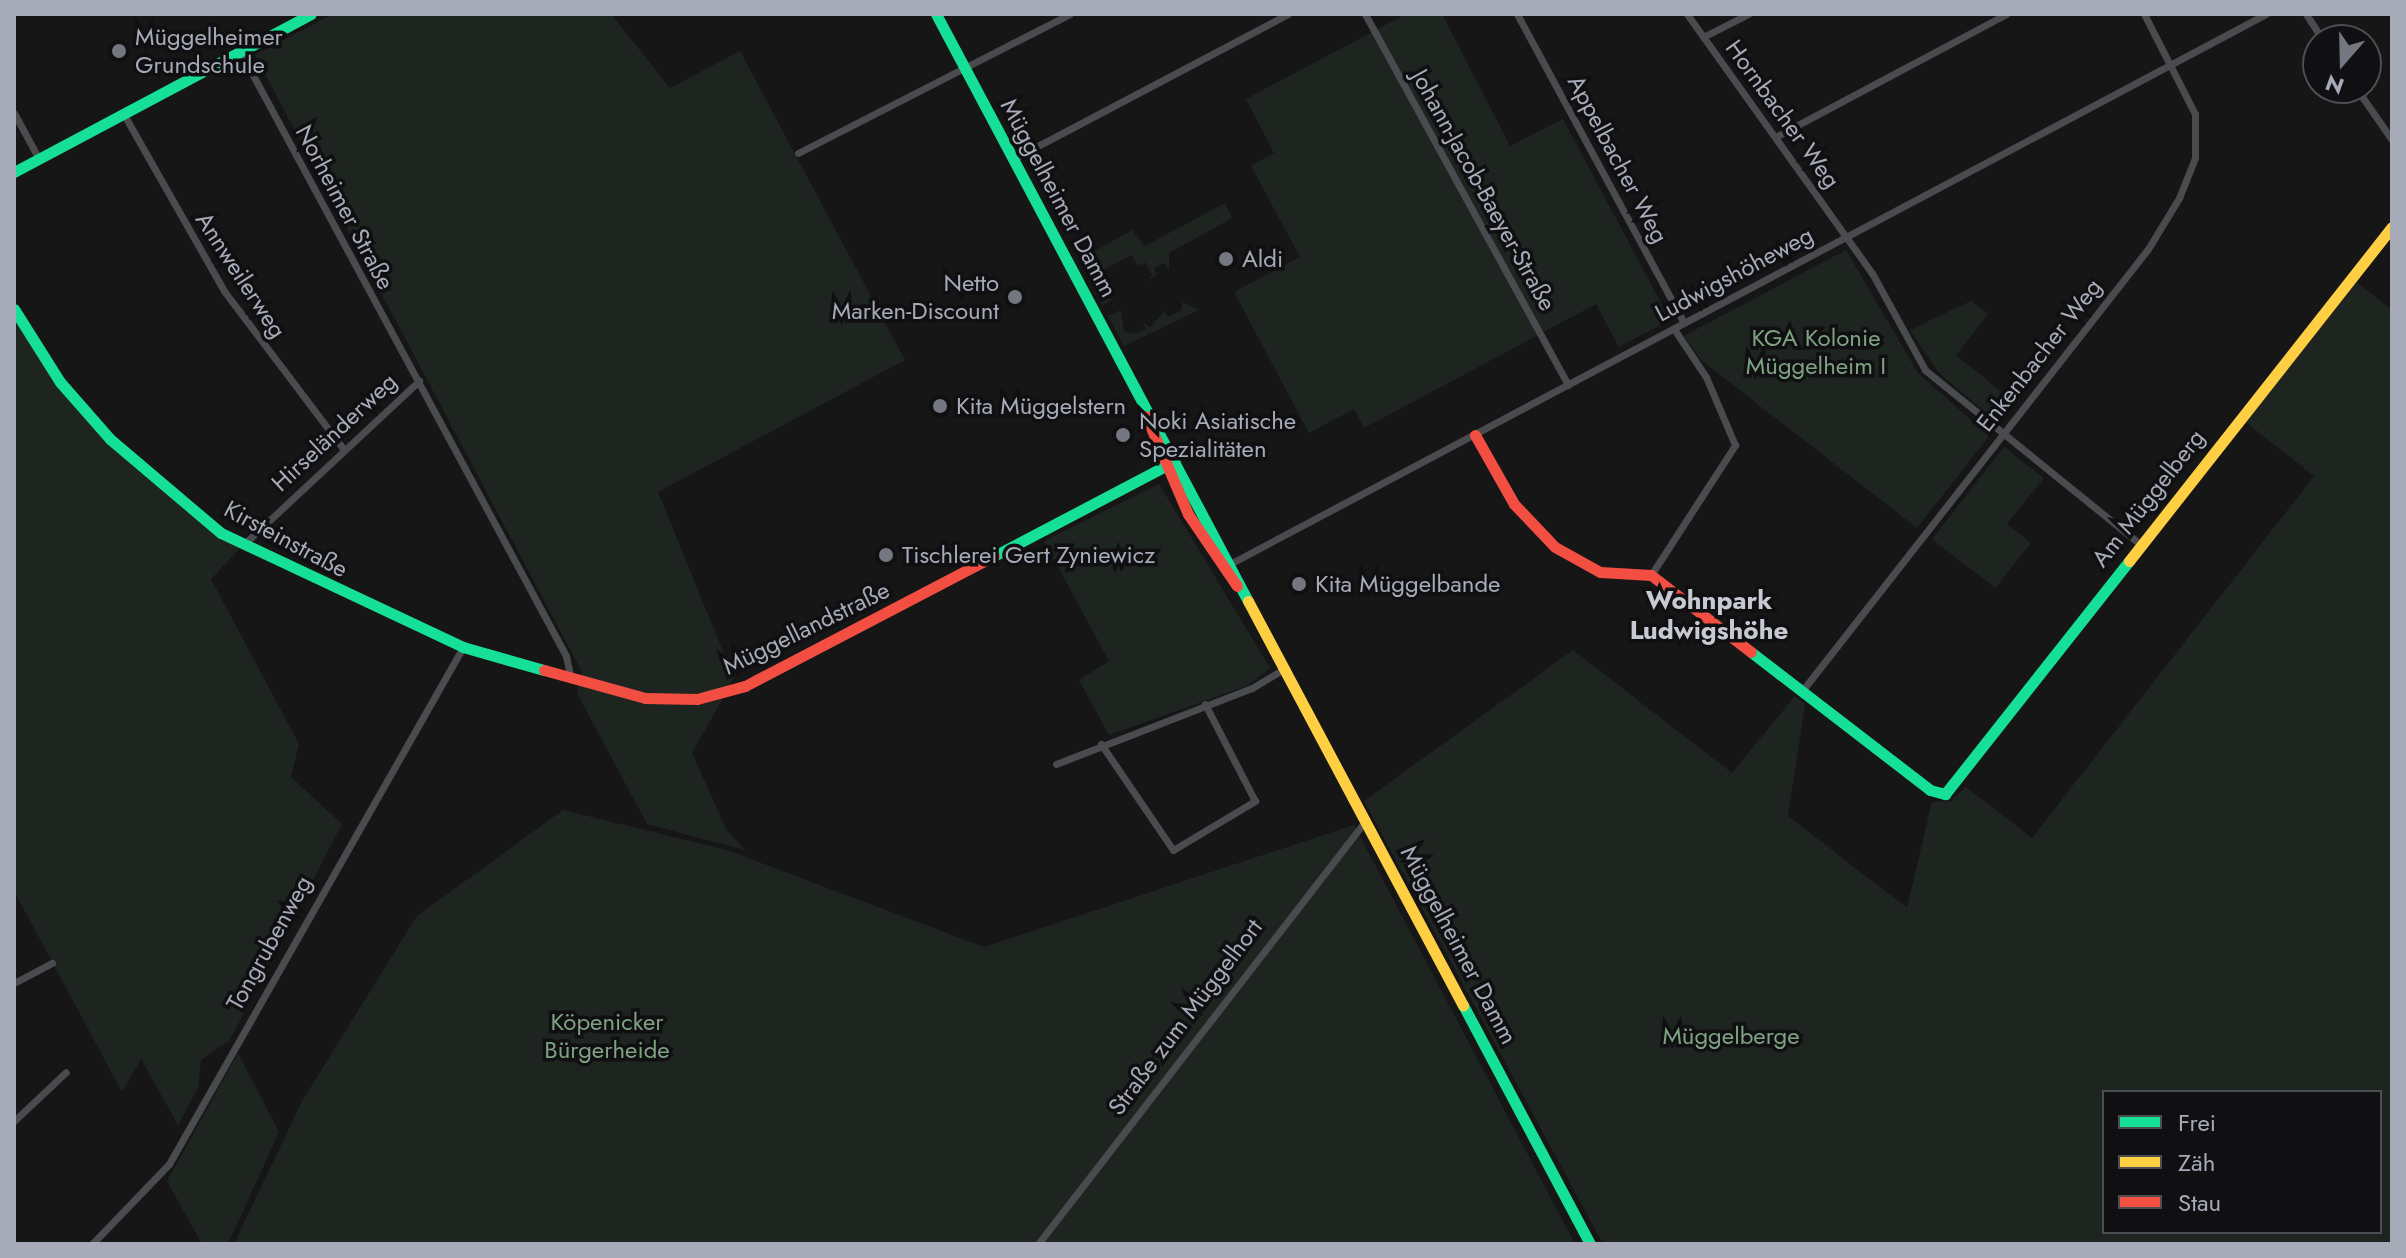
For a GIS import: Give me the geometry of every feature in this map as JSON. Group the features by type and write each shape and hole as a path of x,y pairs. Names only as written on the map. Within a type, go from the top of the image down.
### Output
{"street":[{"path":"14,172 311,14"},
{"name":"Müggelheimer Damm","path":"936,14 1175,461 1226,566"},
{"path":"798,153 963,65 1070,14"},
{"path":"1013,159 1288,14"},
{"name":"Johann-Jacob-Baeyer-Straße","path":"1365,14 1568,385"},
{"name":"Appelbacher Weg","path":"1517,14 1684,323"},
{"name":"Hornbacher Weg","path":"1687,14 1846,237 1916,359 2001,435 2139,543"},
{"path":"1703,37 1748,14"},
{"path":"1775,137 2006,14"},
{"name":"Enkenbacher Weg","path":"1802,691 2148,249 2181,193 2198,139 2171,64 2144,14"},
{"name":"Ludwigshöheweg","path":"1226,566 2266,14"},
{"name":"Norheimer Straße","path":"240,51 419,381"},
{"path":"2367,104 2392,140"},
{"path":"14,113 39,159"},
{"name":"Annweilerweg","path":"123,113 224,291 342,447"},
{"name":"Am Müggelberg","path":"1802,691 1941,794 1957,785 2139,543 2392,227"},
{"name":"Kirsteinstraße","path":"14,309 60,382 110,439 243,545 463,647 571,681"},
{"path":"1651,575 1735,445 1712,389 1674,329"},
{"path":"419,381 566,656 571,681"},
{"name":"Hirseländerweg","path":"243,545 342,447 419,381"},
{"name":"Müggelheimer Damm","path":"1143,404 1163,467 1247,597 1368,819 1590,1244"},
{"path":"1475,435 1519,512 1555,547 1600,572 1651,575 1802,691"},
{"name":"Müggellandstraße","path":"571,681 675,700 745,686 1175,461"},
{"name":"Tongrubenweg","path":"92,1244 170,1162 463,647"},
{"path":"1056,764 1285,668"},
{"path":"1101,744 1173,850 1255,801 1205,704"},
{"name":"Straße zum Müggelhort","path":"1038,1244 1351,831 1368,819"},
{"path":"14,983 52,963"},
{"path":"14,1121 66,1072"}],"green space":[{"path":"333,14 611,14 670,88 740,51 905,360 658,492 734,678 692,753 726,829 745,850 647,824 577,693 582,672 255,55"},
{"path":"1406,14 1442,14 1510,146 1563,119 1670,320 1619,347 1596,304 1364,428 1354,409 1309,433 1234,292 1300,257 1251,166 1274,153 1246,99"},
{"path":"1225,203 1232,218 1169,253 1169,270 1164,263 1154,268 1157,275 1147,281 1152,275 1145,262 1138,266 1132,255 1103,270 1100,286 1107,299 1115,298 1102,305 1079,260 1132,230 1145,246"},
{"name":"KGA Kolonie Müggelheim I","path":"1846,250 1918,373 1989,436 1917,528 1702,361 1684,336"},
{"name":"Müggelberge","path":"2351,278 2392,310 2392,1244 1603,1244 1364,801 1573,650 1732,773 1795,696 1805,704 1788,816 1907,908 1932,802 1951,801 1966,787 2032,838 2314,476 2242,419"},
{"name":"KGA Kolonie Müggelheim I","path":"1971,301 1988,314 1956,355 2015,403 1999,424 1938,372 1910,330"},
{"path":"1182,302 1199,310 1124,346 1108,316 1121,310 1124,332 1136,334 1146,329 1143,322 1150,327 1165,311 1168,317 1182,310"},
{"path":"14,305 94,422 243,545 211,579 299,744 291,777 342,824 230,1040 201,1060 198,1088 178,1125 141,1059 122,1092 14,891"},
{"path":"2004,447 2044,478 2007,524 2031,543 1995,588 1932,539"},
{"path":"1159,484 1270,668 1247,686 1109,735 1079,680 1109,661 1044,541"},
{"name":"Köpenicker Bürgerheide","path":"563,810 727,850 984,947 1354,825 1575,1244 234,1244 302,1101 417,916"},
{"path":"238,1053 279,1132 228,1244 202,1244 167,1181"}],"traffic: fast":[{"path":"14,172 311,14"},
{"path":"936,14 1248,601"},
{"path":"14,309 60,382 110,439 221,533 463,647 544,670"},
{"path":"994,556 1175,461"},
{"path":"1751,652 1930,790 1945,794 2129,561"},
{"path":"1463,1005 1590,1244"}],"traffic: slow":[{"path":"2129,561 2392,227"},
{"path":"1248,601 1463,1005"}],"traffic: jam":[{"path":"1146,416 1188,514 1237,586"},
{"path":"1475,435 1514,504 1555,547 1600,572 1651,575 1751,652"},
{"path":"544,670 645,698 697,699 745,686 994,556"}],"place":[{"name":"Müggelheimer Grundschule","path":"119,51"},
{"name":"Aldi","path":"1226,259"},
{"name":"Netto Marken-Discount","path":"1015,297"},
{"name":"Kita Müggelstern","path":"940,406"},
{"name":"Noki Asiatische Spezialitäten","path":"1123,435"},
{"name":"Tischlerei Gert Zyniewicz","path":"886,555"},
{"name":"Kita Müggelbande","path":"1299,584"}],"district":[{"name":"Wohnpark Ludwigshöhe","path":"1709,616"}]}
